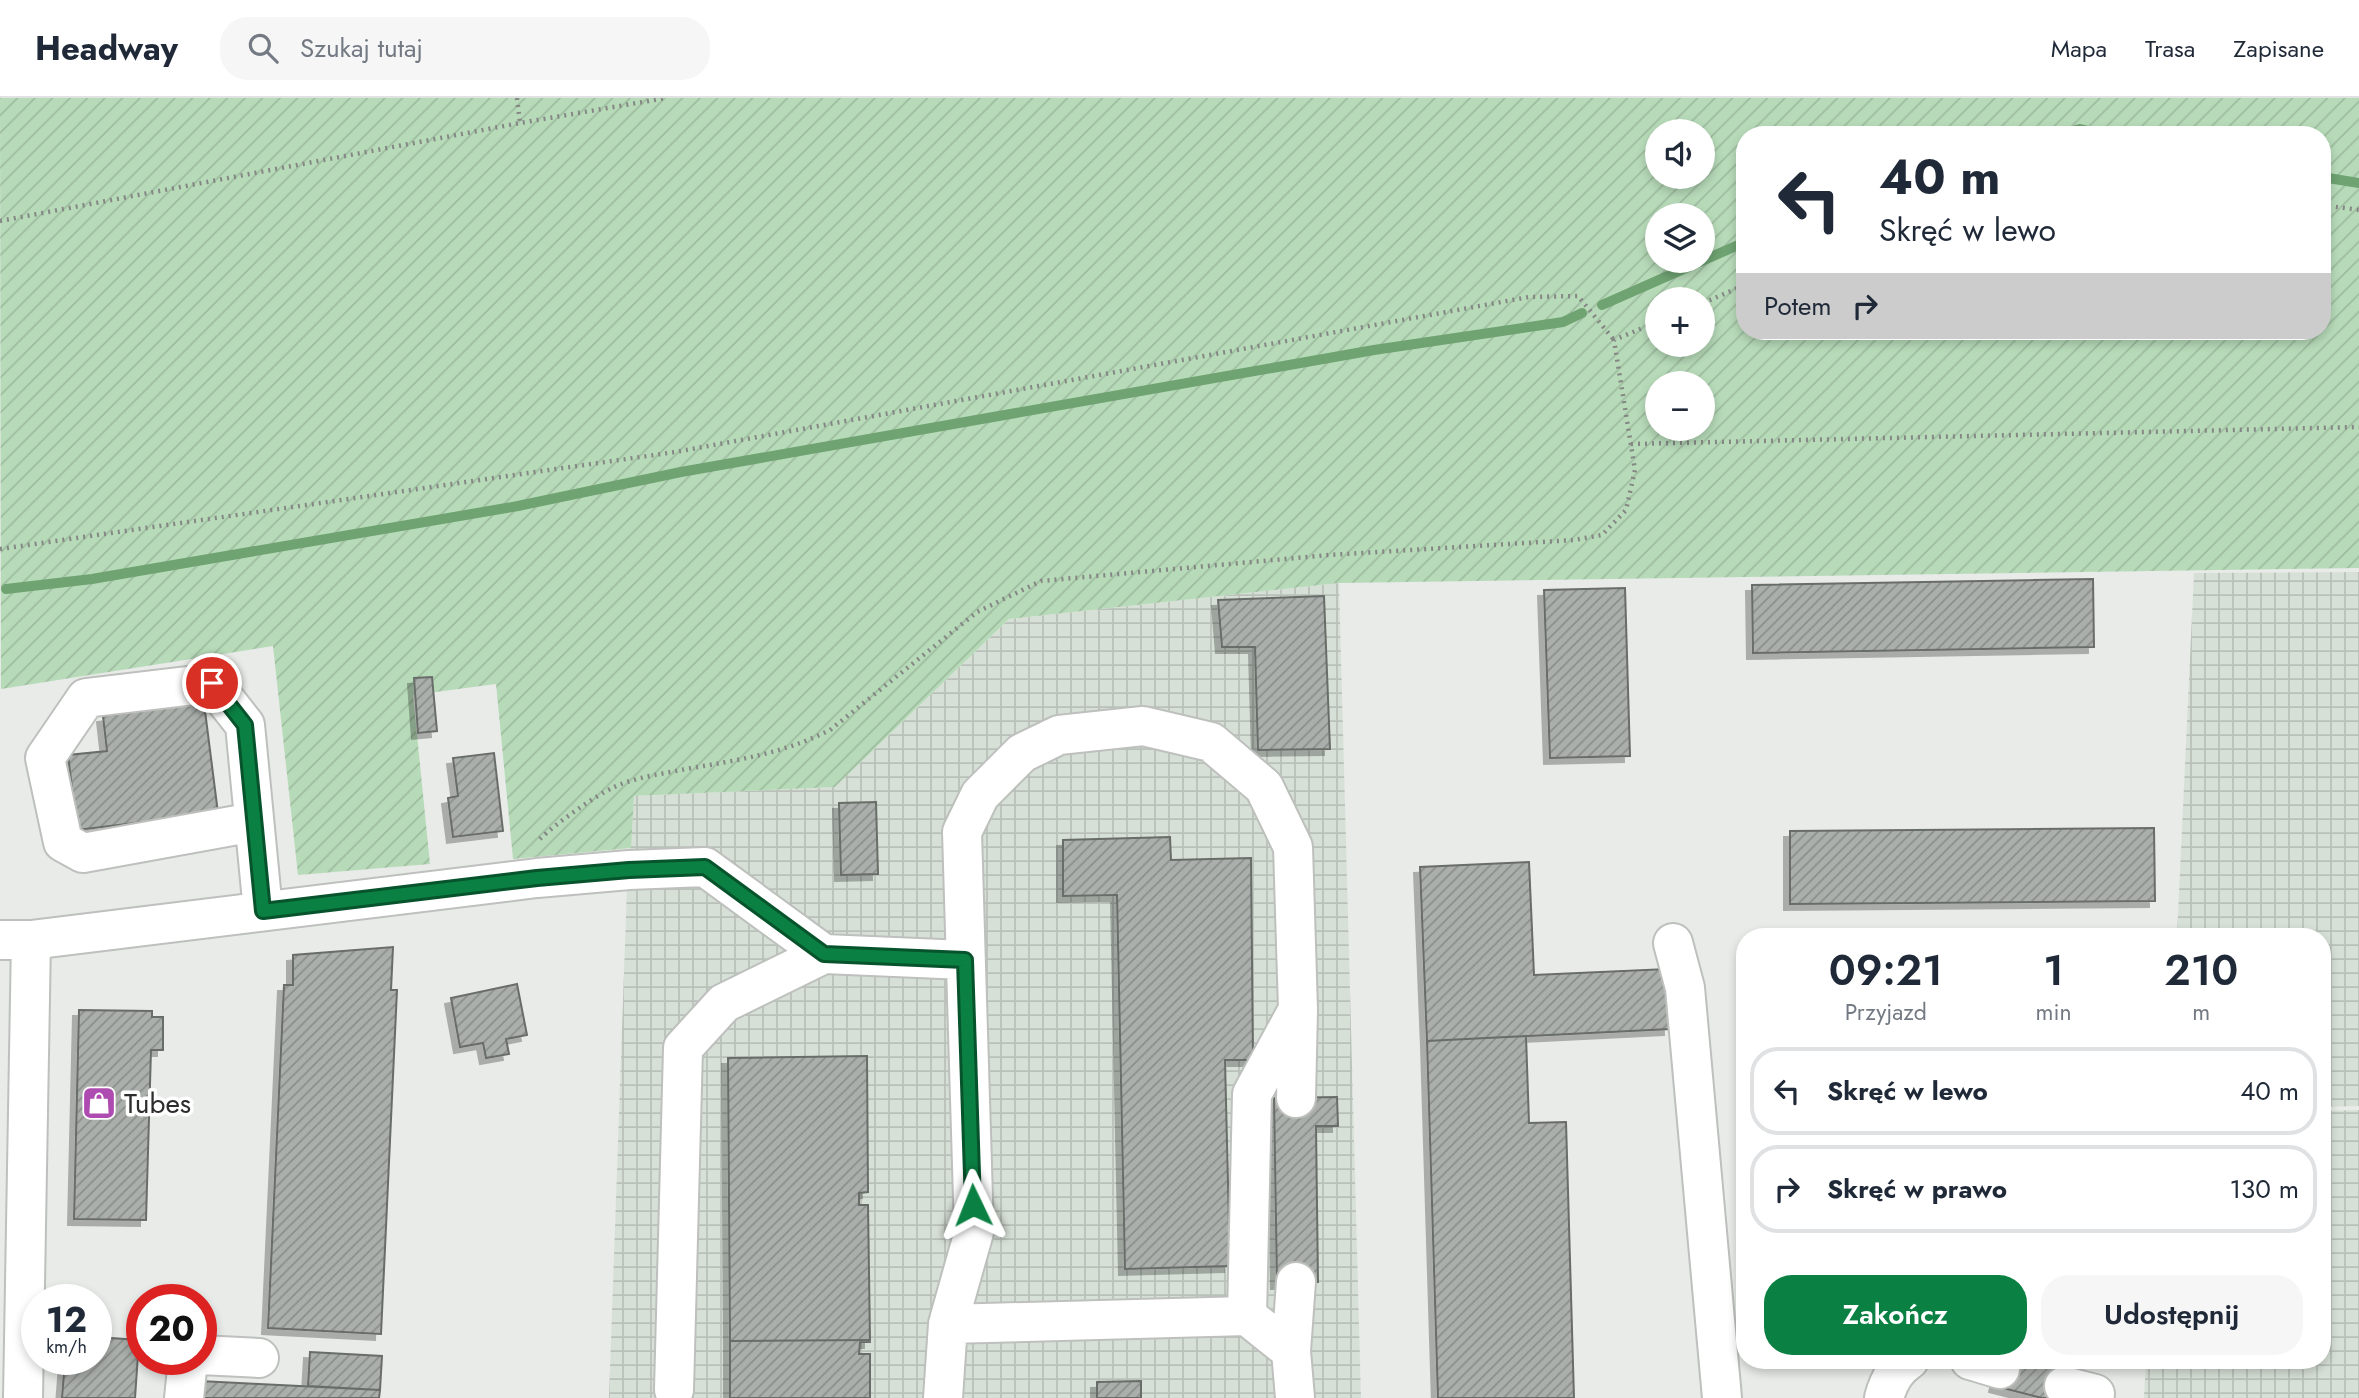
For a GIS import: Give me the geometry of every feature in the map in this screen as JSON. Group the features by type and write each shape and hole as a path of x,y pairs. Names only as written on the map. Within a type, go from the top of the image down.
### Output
{"lane":[{"path":"254,822 83,853 63,842 45,758 86,698 212,683 245,725 263,911"},
{"path":"943,1398 948,1324 974,1232 962,832 980,795 1022,753 1059,735 1143,726 1211,742 1264,787 1293,847 1298,1010 1296,1098"},
{"path":"23,1398 15,940 537,878 705,867 824,954"},
{"path":"1672,943 1685,988 1722,1398"},
{"path":"674,1390 683,1048 724,1003 824,954 965,960"},
{"path":"1247,1316 1252,1094 1298,1010"},
{"path":"1295,1398 1291,1351 1296,1282"},
{"path":"948,1324 1247,1316 1291,1351"},
{"path":"217,1356 258,1358"},
{"path":"1884,1398 1886,1388 1898,1369"},
{"path":"184,1398 186,1375"}],"path":[{"path":"517,98 520,123"},
{"path":"0,221 666,98"},
{"path":"2331,206 2359,210"},
{"path":"1715,298 1736,289"},
{"path":"0,549 675,452 1529,297 1578,296 1614,340 1635,470 1626,510 1602,535 1574,540 1329,555 1041,581 977,612 830,730 802,744 768,754 647,777 614,787 538,840 535,856 537,878"},
{"path":"1614,340 1645,327"},
{"path":"1631,444 2359,427"}],"shaded area":[{"path":"2359,572 2359,1106 2331,1107 2331,928 2177,928 2194,573"},
{"path":"1339,583 1361,1398 609,1398 627,887 634,796 835,787 1009,619"},
{"path":"2359,1110 2359,1398 2144,1398 2146,1369 2331,1369 2331,1111"}],"green space":[{"path":"0,98 2359,98 2359,568 1339,583 1009,619 835,787 634,796 631,848 513,859 496,684 413,695 430,864 298,875 273,646 1,689"}],"building":[{"path":"2093,579 2094,647 1753,653 1752,585"},
{"path":"1625,588 1630,756 1550,758 1544,590"},
{"path":"1324,596 1330,749 1258,750 1255,647 1222,647 1218,600"},
{"path":"432,677 437,731 418,733 414,678"},
{"path":"204,703 218,813 77,830 68,755 107,751 103,716"},
{"path":"494,753 503,831 453,837 448,798 458,796 453,758"},
{"path":"876,802 878,874 841,875 839,803"},
{"path":"2154,828 2155,901 1790,904 1790,831"},
{"path":"1170,837 1171,860 1251,858 1253,1060 1225,1060 1230,1266 1125,1269 1117,895 1063,896 1063,840"},
{"path":"1529,862 1534,975 1667,969 1670,1029 1427,1041 1420,867"},
{"path":"393,947 391,990 397,990 381,1334 268,1328 284,985 293,985 293,955"},
{"path":"517,984 527,1035 506,1039 509,1054 486,1058 483,1043 460,1047 451,998"},
{"path":"79,1010 152,1011 152,1017 163,1017 163,1050 151,1050 146,1220 74,1219"},
{"path":"1526,1036 1529,1123 1566,1122 1574,1398 1438,1398 1427,1041"},
{"path":"867,1056 868,1192 859,1193 859,1205 868,1205 870,1340 730,1341 728,1058"},
{"path":"1337,1097 1338,1126 1316,1126 1318,1282 1277,1283 1274,1098"},
{"path":"112,1338 126,1339 126,1375 137,1375 135,1398 62,1398 64,1375 112,1375"},
{"path":"870,1340 860,1342 859,1354 870,1354 870,1398 730,1398 730,1341"},
{"path":"310,1352 382,1356 380,1390 308,1386"},
{"path":"2000,1369 2069,1369 2061,1398 2042,1398 1995,1386"},
{"path":"200,1381 380,1390 379,1398 199,1398"},
{"path":"1141,1381 1141,1398 1097,1398 1097,1382"}],"waterway":[{"path":"2331,178 2359,183"},
{"path":"1602,305 1736,246"},
{"path":"6,589 92,579 518,506 681,472 1374,350 1563,322 1582,313"}],"place":[{"name":"Tubes","path":"99,1103"}],"route":[{"path":"212,683 245,725 263,911 537,878 705,867 824,954 965,960 973,1205"}]}
